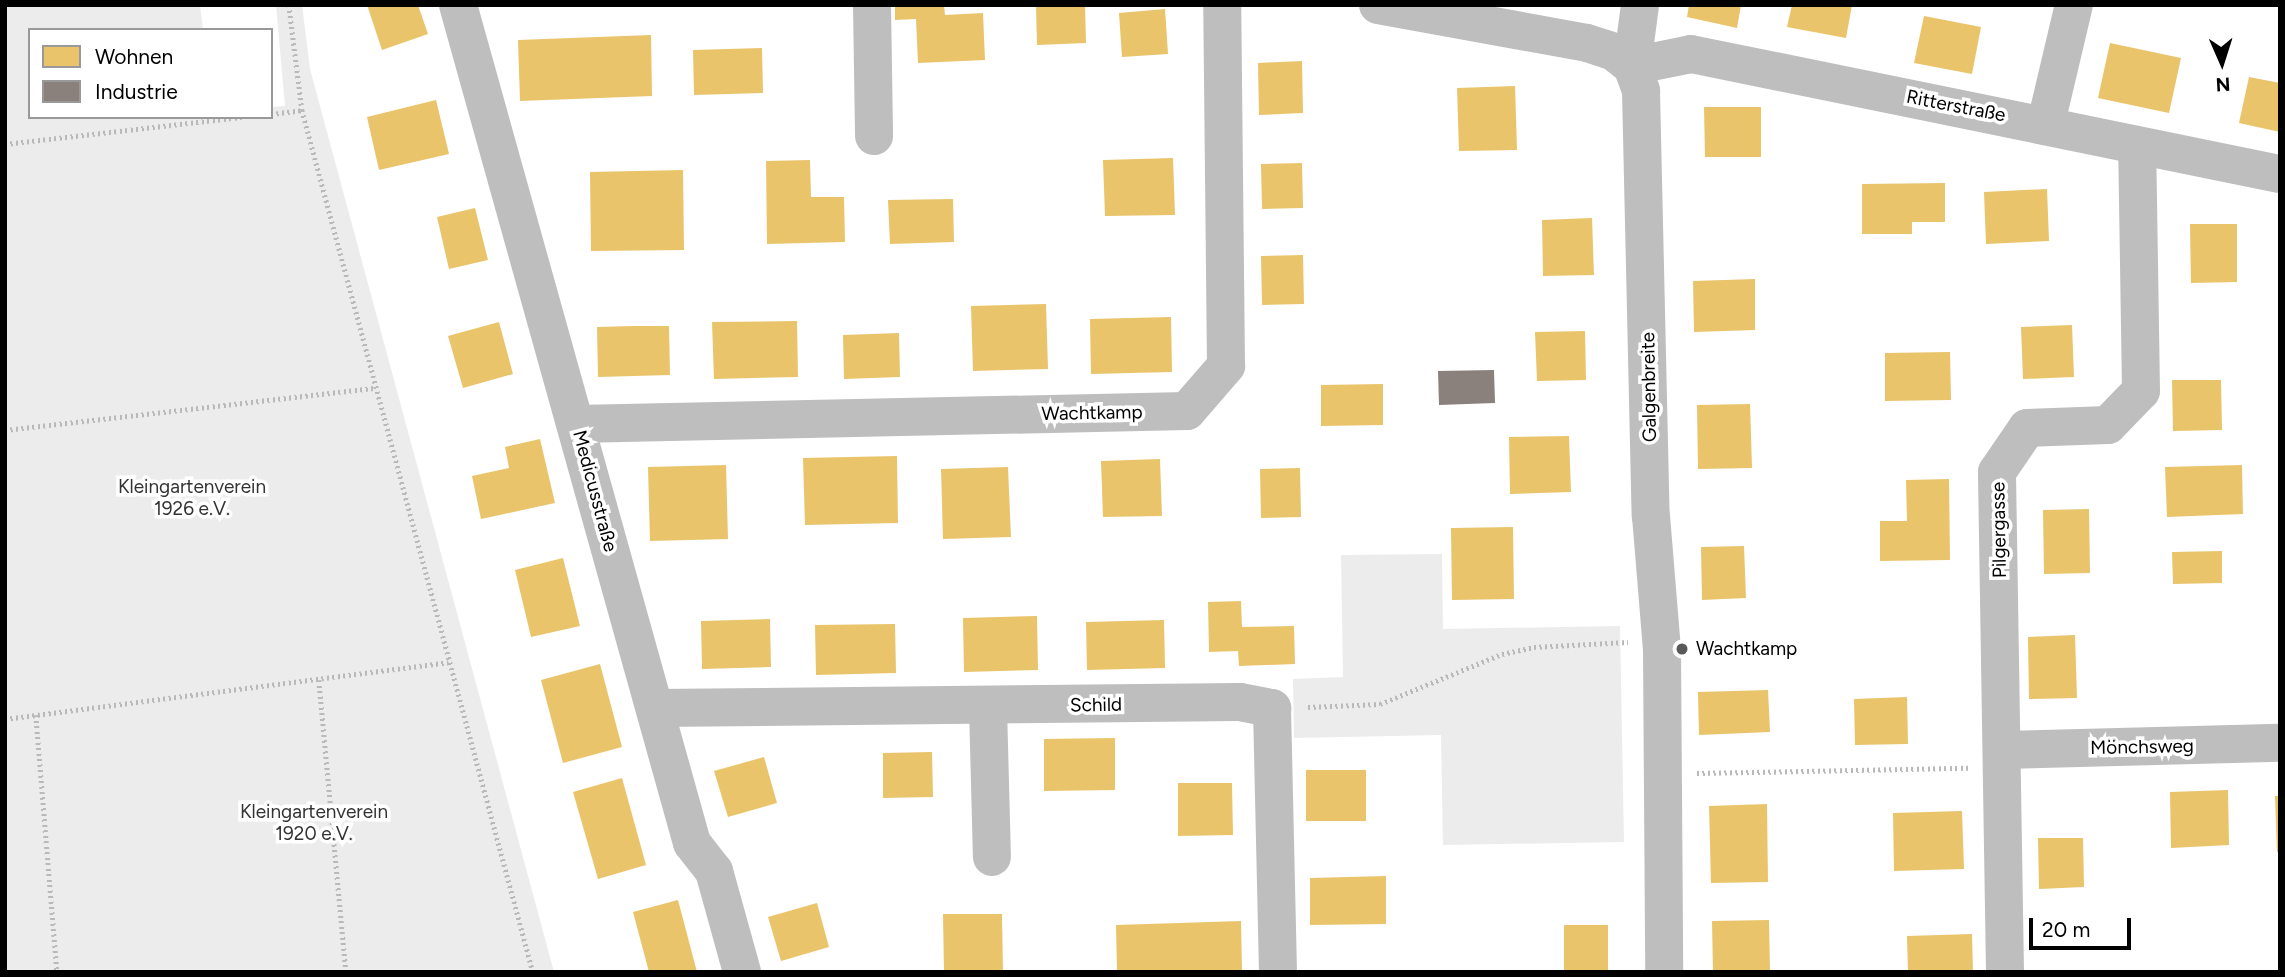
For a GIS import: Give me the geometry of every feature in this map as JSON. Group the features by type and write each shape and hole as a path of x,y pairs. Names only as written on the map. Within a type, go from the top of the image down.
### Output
{"street":[{"name":"Medicusstraße","path":"458,5 692,843 714,872 742,972"},
{"path":"872,5 874,136"},
{"name":"Wachtkamp","path":"576,424 1187,411 1226,366 1222,5"},
{"path":"1378,5 1587,43 1614,52 1632,66"},
{"path":"1632,66 1640,5"},
{"path":"2046,123 2074,5"},
{"name":"Ritterstraße","path":"1632,66 1691,54 2046,123 2137,146 2280,174"},
{"name":"Galgenbreite","path":"1632,66 1641,103 1651,516 1661,640 1664,972"},
{"name":"Pilgergasse","path":"2005,972 2004,750 1997,472 2027,428 2108,425 2141,391 2137,146"},
{"name":"Schild","path":"655,708 988,707 1240,702 1272,708"},
{"path":"988,707 992,857"},
{"path":"1272,708 1278,972"},
{"name":"Mönchsweg","path":"2004,750 2280,743"}],"path":[{"path":"289,5 302,110 374,388 533,972"},
{"path":"273,114 302,110"},
{"path":"5,144 224,119"},
{"path":"5,430 374,388"},
{"path":"1272,708 1380,704 1502,654 1534,647 1661,640"},
{"path":"5,719 448,662"},
{"path":"319,680 346,972"},
{"path":"36,715 57,972"},
{"path":"1661,774 1983,768 2004,750"}],"green space":[{"path":"5,5 200,5 203,28 28,28 28,119 273,119 273,107 285,106 276,5 302,5 310,69 554,972 5,972"},
{"path":"1442,554 1443,629 1620,626 1624,842 1443,845 1441,735 1294,738 1293,679 1343,677 1341,555"}],"building: Wohnen":[{"path":"367,5 418,5 428,34 382,50"},
{"path":"895,5 944,5 945,15 983,13 985,60 918,63 916,19 895,20"},
{"path":"1036,5 1085,5 1086,43 1037,45"},
{"path":"1689,5 1741,5 1737,28 1687,17"},
{"path":"1792,5 1852,5 1846,38 1787,27"},
{"path":"1165,9 1168,54 1122,57 1119,13"},
{"path":"1924,16 1981,27 1972,74 1914,63"},
{"path":"651,35 652,96 520,101 518,40"},
{"path":"2110,43 2181,58 2169,113 2098,98"},
{"path":"762,48 763,93 694,95 693,50"},
{"path":"1302,61 1303,113 1259,115 1258,63"},
{"path":"2249,77 2280,83 2280,132 2239,123"},
{"path":"1515,86 1517,150 1459,151 1457,88"},
{"path":"436,100 449,154 379,170 367,117"},
{"path":"1704,107 1761,107 1761,157 1705,157"},
{"path":"1173,158 1175,215 1105,216 1103,160"},
{"path":"810,160 811,197 844,197 845,242 767,244 766,161"},
{"path":"1302,163 1303,208 1262,209 1261,164"},
{"path":"683,170 684,250 591,251 590,172"},
{"path":"1945,183 1945,222 1912,222 1912,234 1862,234 1862,184"},
{"path":"2047,189 2049,241 1986,244 1984,192"},
{"path":"953,199 954,242 890,244 888,200"},
{"path":"475,208 488,260 449,269 437,217"},
{"path":"1592,218 1594,275 1543,276 1542,220"},
{"path":"2190,224 2237,224 2237,282 2191,283"},
{"path":"1303,255 1304,304 1262,305 1261,256"},
{"path":"1755,279 1755,330 1694,332 1693,281"},
{"path":"1046,304 1048,369 973,371 971,306"},
{"path":"1171,317 1172,372 1091,374 1090,319"},
{"path":"797,321 798,377 714,379 712,322"},
{"path":"499,322 513,374 463,388 448,336"},
{"path":"2072,325 2074,377 2023,379 2021,327"},
{"path":"669,326 670,375 598,377 597,327"},
{"path":"1585,331 1586,380 1537,381 1535,332"},
{"path":"899,333 900,377 844,379 843,335"},
{"path":"1950,352 1951,400 1885,401 1885,353"},
{"path":"2172,380 2221,380 2222,430 2173,431"},
{"path":"1383,384 1383,425 1321,426 1321,385"},
{"path":"1750,404 1752,468 1698,469 1697,405"},
{"path":"1569,436 1571,492 1510,494 1509,437"},
{"path":"540,439 555,503 481,519 472,476 509,468 505,447"},
{"path":"897,456 898,523 805,525 803,458"},
{"path":"1160,459 1162,516 1103,517 1101,461"},
{"path":"726,465 728,539 650,541 648,467"},
{"path":"2242,465 2243,514 2167,517 2165,467"},
{"path":"1008,467 1011,537 943,539 941,469"},
{"path":"1300,468 1301,517 1261,518 1260,469"},
{"path":"1949,479 1950,560 1880,561 1880,521 1907,521 1906,480"},
{"path":"2089,509 2090,573 2044,574 2043,510"},
{"path":"1513,527 1514,599 1452,600 1451,528"},
{"path":"1744,546 1746,598 1702,600 1701,547"},
{"path":"2222,551 2222,583 2173,584 2172,552"},
{"path":"563,558 580,626 531,637 515,570"},
{"path":"1241,601 1242,627 1294,626 1295,664 1239,666 1238,651 1209,652 1208,602"},
{"path":"1037,616 1038,670 964,672 963,618"},
{"path":"770,619 771,667 702,669 701,621"},
{"path":"1164,620 1165,668 1087,670 1086,622"},
{"path":"895,624 896,673 816,675 815,625"},
{"path":"2075,635 2077,698 2029,699 2028,637"},
{"path":"600,664 622,747 563,763 541,680"},
{"path":"1768,690 1770,732 1699,735 1698,692"},
{"path":"1907,697 1908,744 1855,745 1854,699"},
{"path":"1115,738 1115,790 1044,791 1044,739"},
{"path":"932,752 933,797 883,798 883,753"},
{"path":"764,757 777,803 728,817 714,771"},
{"path":"1306,770 1366,770 1366,821 1306,821"},
{"path":"622,778 646,865 598,879 573,792"},
{"path":"1178,783 1232,783 1233,835 1178,836"},
{"path":"2228,790 2229,845 2171,848 2170,792"},
{"path":"2275,796 2280,796 2280,852 2277,852"},
{"path":"1767,804 1768,882 1711,883 1709,806"},
{"path":"1962,811 1964,869 1894,871 1893,813"},
{"path":"2038,838 2083,838 2084,887 2039,889"},
{"path":"1386,876 1386,924 1310,925 1310,878"},
{"path":"678,900 697,972 649,972 633,912"},
{"path":"817,903 829,947 781,961 768,917"},
{"path":"943,914 1002,914 1003,972 944,972"},
{"path":"1769,920 1770,972 1713,972 1712,921"},
{"path":"1241,921 1242,972 1117,972 1116,925"},
{"path":"1564,925 1608,925 1608,972 1564,972"},
{"path":"1972,934 1973,972 1908,972 1907,936"}],"building: Industrie":[{"path":"1494,370 1495,403 1439,405 1438,371"}],"place":[{"name":"Wachtkamp","path":"1682,649"}],"park label":[{"name":"Kleingartenverein 1926 e.V.","path":"192,498"},
{"name":"Kleingartenverein 1920 e.V.","path":"314,823"}]}
